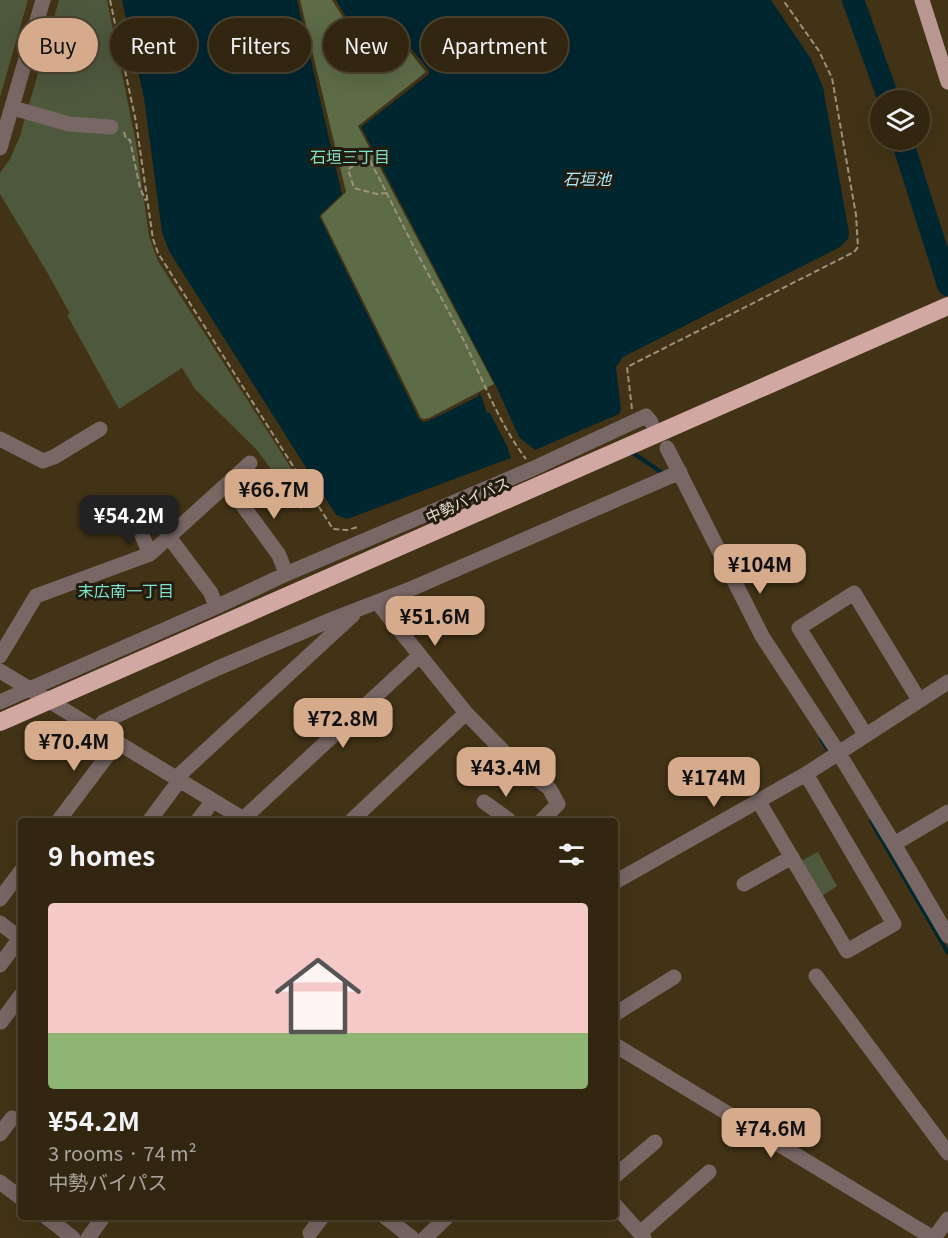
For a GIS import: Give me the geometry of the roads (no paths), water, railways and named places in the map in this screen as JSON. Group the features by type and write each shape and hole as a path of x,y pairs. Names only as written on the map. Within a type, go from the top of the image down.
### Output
{"highway":[{"name":"中勢バイパス","path":"0,722 948,306"}],"main road":[{"path":"922,0 948,82"}],"street":[{"path":"0,148 43,0"},
{"path":"13,108 69,124 111,127"},
{"path":"0,702 286,574 532,469 646,416 651,422"},
{"path":"0,439 44,461 100,429"},
{"path":"667,448 762,636 833,755 894,844 948,936"},
{"path":"0,656 36,596 150,554 250,463"},
{"path":"96,731 103,722 218,668 413,588 680,472"},
{"path":"227,484 279,555 286,574"},
{"path":"113,526 135,519 150,554"},
{"path":"169,537 211,592 216,607"},
{"path":"865,734 800,628 854,593 919,700"},
{"path":"377,602 466,713 511,759 549,788 558,804 544,818"},
{"path":"151,818 178,779 360,609"},
{"path":"246,818 420,655"},
{"path":"0,671 241,818"},
{"path":"618,880 806,774 948,681"},
{"path":"354,818 466,713"},
{"path":"60,818 117,743"},
{"path":"759,802 848,951 894,924 806,774"},
{"path":"200,818 213,801"},
{"path":"484,802 505,818"},
{"path":"894,844 948,812"},
{"path":"744,884 792,857"},
{"path":"0,899 18,875"},
{"path":"0,923 18,936"},
{"path":"0,965 18,942"},
{"path":"816,976 948,1153"},
{"path":"618,1012 674,977"},
{"path":"1,1022 18,999"},
{"path":"621,1048 933,1238 948,1219"},
{"path":"0,1134 12,1118"},
{"path":"618,1173 655,1142"},
{"path":"618,1208 642,1236 710,1172"},
{"path":"0,1182 18,1196"},
{"path":"50,1220 73,1238"},
{"path":"87,1238 101,1220"},
{"path":"310,1233 319,1220"},
{"path":"389,1220 412,1238"},
{"path":"425,1238 444,1220"}],"water":[{"path":"122,0 297,0 301,18 209,18 209,72 311,72 311,60 342,194 319,216 419,419 423,422 428,421 477,397 480,393 487,413 490,413 511,458 347,519 336,515 169,251 162,232 144,98 138,72 197,72 197,18 126,18"},
{"name":"石垣池","path":"336,0 771,0 811,59 823,87 849,233 848,239 840,247 623,357 616,367 621,410 619,414 535,450 519,437 497,388 361,127 429,72 568,72 568,18 421,18 421,60 409,46 409,18 347,18"}],"waterway":[{"path":"853,0 885,90"},
{"path":"905,150 948,285"},
{"path":"630,451 664,474"},
{"path":"821,739 830,753"},
{"path":"871,821 948,953"}],"district":[{"name":"石垣三丁目","path":"350,156"},
{"name":"末広南一丁目","path":"126,590"}]}
